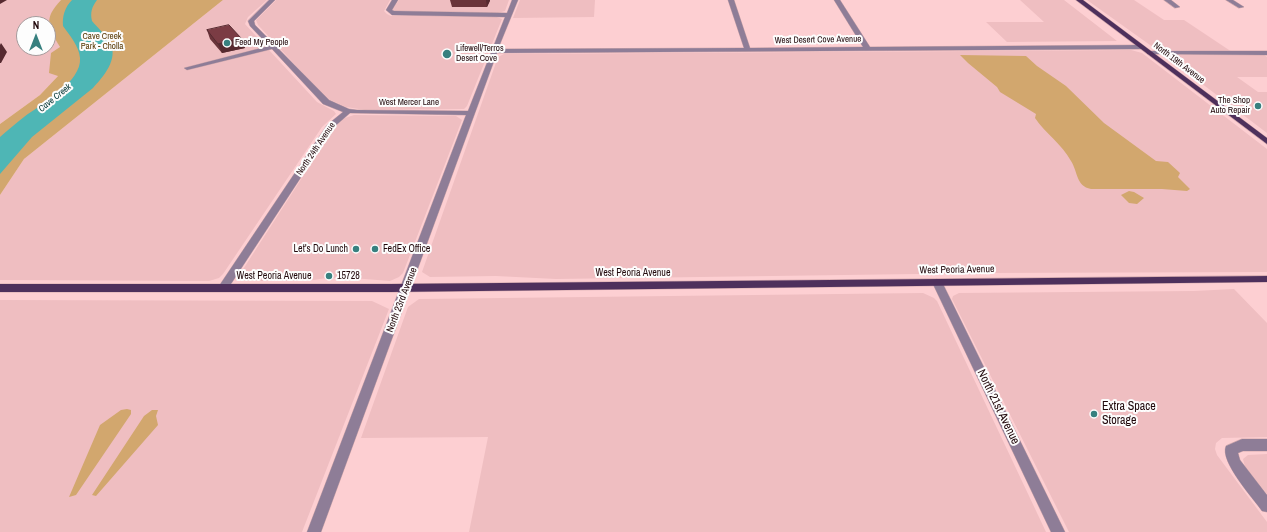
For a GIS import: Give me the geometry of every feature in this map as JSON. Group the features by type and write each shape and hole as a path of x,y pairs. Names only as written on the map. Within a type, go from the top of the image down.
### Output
{"main road":[{"name":"North 19th Avenue","path":"1079,0 1266,140"},
{"name":"West Peoria Avenue","path":"0,288 406,288 1267,279"}],"street":[{"path":"272,0 251,21 252,25 317,94 326,102 348,111"},
{"path":"395,0 389,10 392,13 509,14"},
{"name":"North 23rd Avenue","path":"314,532 494,51 515,0"},
{"path":"731,0 748,50"},
{"path":"836,0 868,49"},
{"path":"1167,0 1177,7"},
{"path":"1229,0 1241,6"},
{"path":"188,68 274,47"},
{"name":"West Desert Cove Avenue","path":"494,51 1142,47"},
{"path":"1150,53 1267,53"},
{"name":"West Mercer Lane","path":"348,111 374,113 472,113"},
{"name":"North 24th Avenue","path":"223,288 331,125 348,111"},
{"name":"North 21st Avenue","path":"937,282 1058,532"},
{"path":"1267,445 1242,445 1231,450 1234,462 1267,506"}],"shaded area":[{"path":"0,0 61,0 51,16 16,16 16,56 56,56 56,40 60,47 58,76 40,95 0,124"},
{"path":"223,0 267,0 248,17 245,24 317,102 334,111 336,114 322,127 223,274 219,278 209,281 0,280 0,195 24,159"},
{"path":"276,0 390,0 384,11 391,16 494,16 502,19 467,106 464,109 365,110 346,107 326,98 258,25 256,20"},
{"path":"399,0 509,0 505,11 498,13 393,11 392,10"},
{"path":"520,0 595,0 594,17 513,18"},
{"path":"1020,0 1064,0 1117,41 1007,42 986,22 1044,22"},
{"path":"1087,0 1134,0 1164,20 1184,20 1232,52 1157,50"},
{"path":"1131,50 1142,53 1267,149 1267,272 988,273 556,279 496,276 430,277 422,272 498,57 504,54"},
{"path":"1263,54 1267,57 1267,77 1237,77 1258,92 1267,92 1267,133 1164,55"},
{"path":"354,115 456,116 462,120 403,273 399,277 390,281 352,278 327,278 306,281 241,280 239,277 240,274 334,128 342,119"},
{"path":"1234,289 1267,323 1267,437 1222,438 1216,443 1215,449 1217,455 1267,522 1267,532 1069,532 952,299 953,296 959,293 1194,291"},
{"path":"923,293 937,301 1046,532 469,532 488,437 361,438 408,307 419,299"},
{"path":"0,300 372,301 389,309 302,532 0,532"},
{"path":"1267,454 1267,494 1245,467 1243,459 1248,455"}],"green space":[{"name":"Cave Creek Park - Cholla","path":"61,0 223,0 24,159 0,195 0,124 40,95 58,76 49,73 51,56 56,56 56,50 60,47 56,40 56,16 51,16 55,7"},
{"path":"960,55 1026,56 1037,66 1066,86 1104,123 1156,161 1168,162 1180,173 1178,177 1190,189 1187,191 1162,189 1091,189 1086,187 1080,182 1067,155 1035,118 1036,114 1000,92 997,87"},
{"path":"1129,191 1134,192 1144,198 1137,204 1129,203 1121,195"},
{"path":"121,410 131,410 131,414 76,495 69,497 100,425"},
{"path":"152,410 158,410 156,416 158,425 96,496 92,495 144,416"}],"water":[{"name":"Cave Creek","path":"72,0 97,0 92,10 92,21 110,43 113,55 109,67 93,88 32,137 0,174 0,137 21,119 59,92 74,76 79,67 80,58 78,49 63,26 64,12"}],"building":[{"path":"229,25 241,38 218,44 207,30"}],"place":[{"name":"Feed My People","path":"227,43"},
{"name":"Lifewell/Terros Desert Cove","path":"447,54"},
{"name":"The Shop Auto Repair","path":"1258,106"},
{"name":"Let's Do Lunch","path":"356,249"},
{"name":"FedEx Office","path":"375,249"},
{"name":"15728","path":"329,276"},
{"name":"Extra Space Storage","path":"1094,414"}]}
